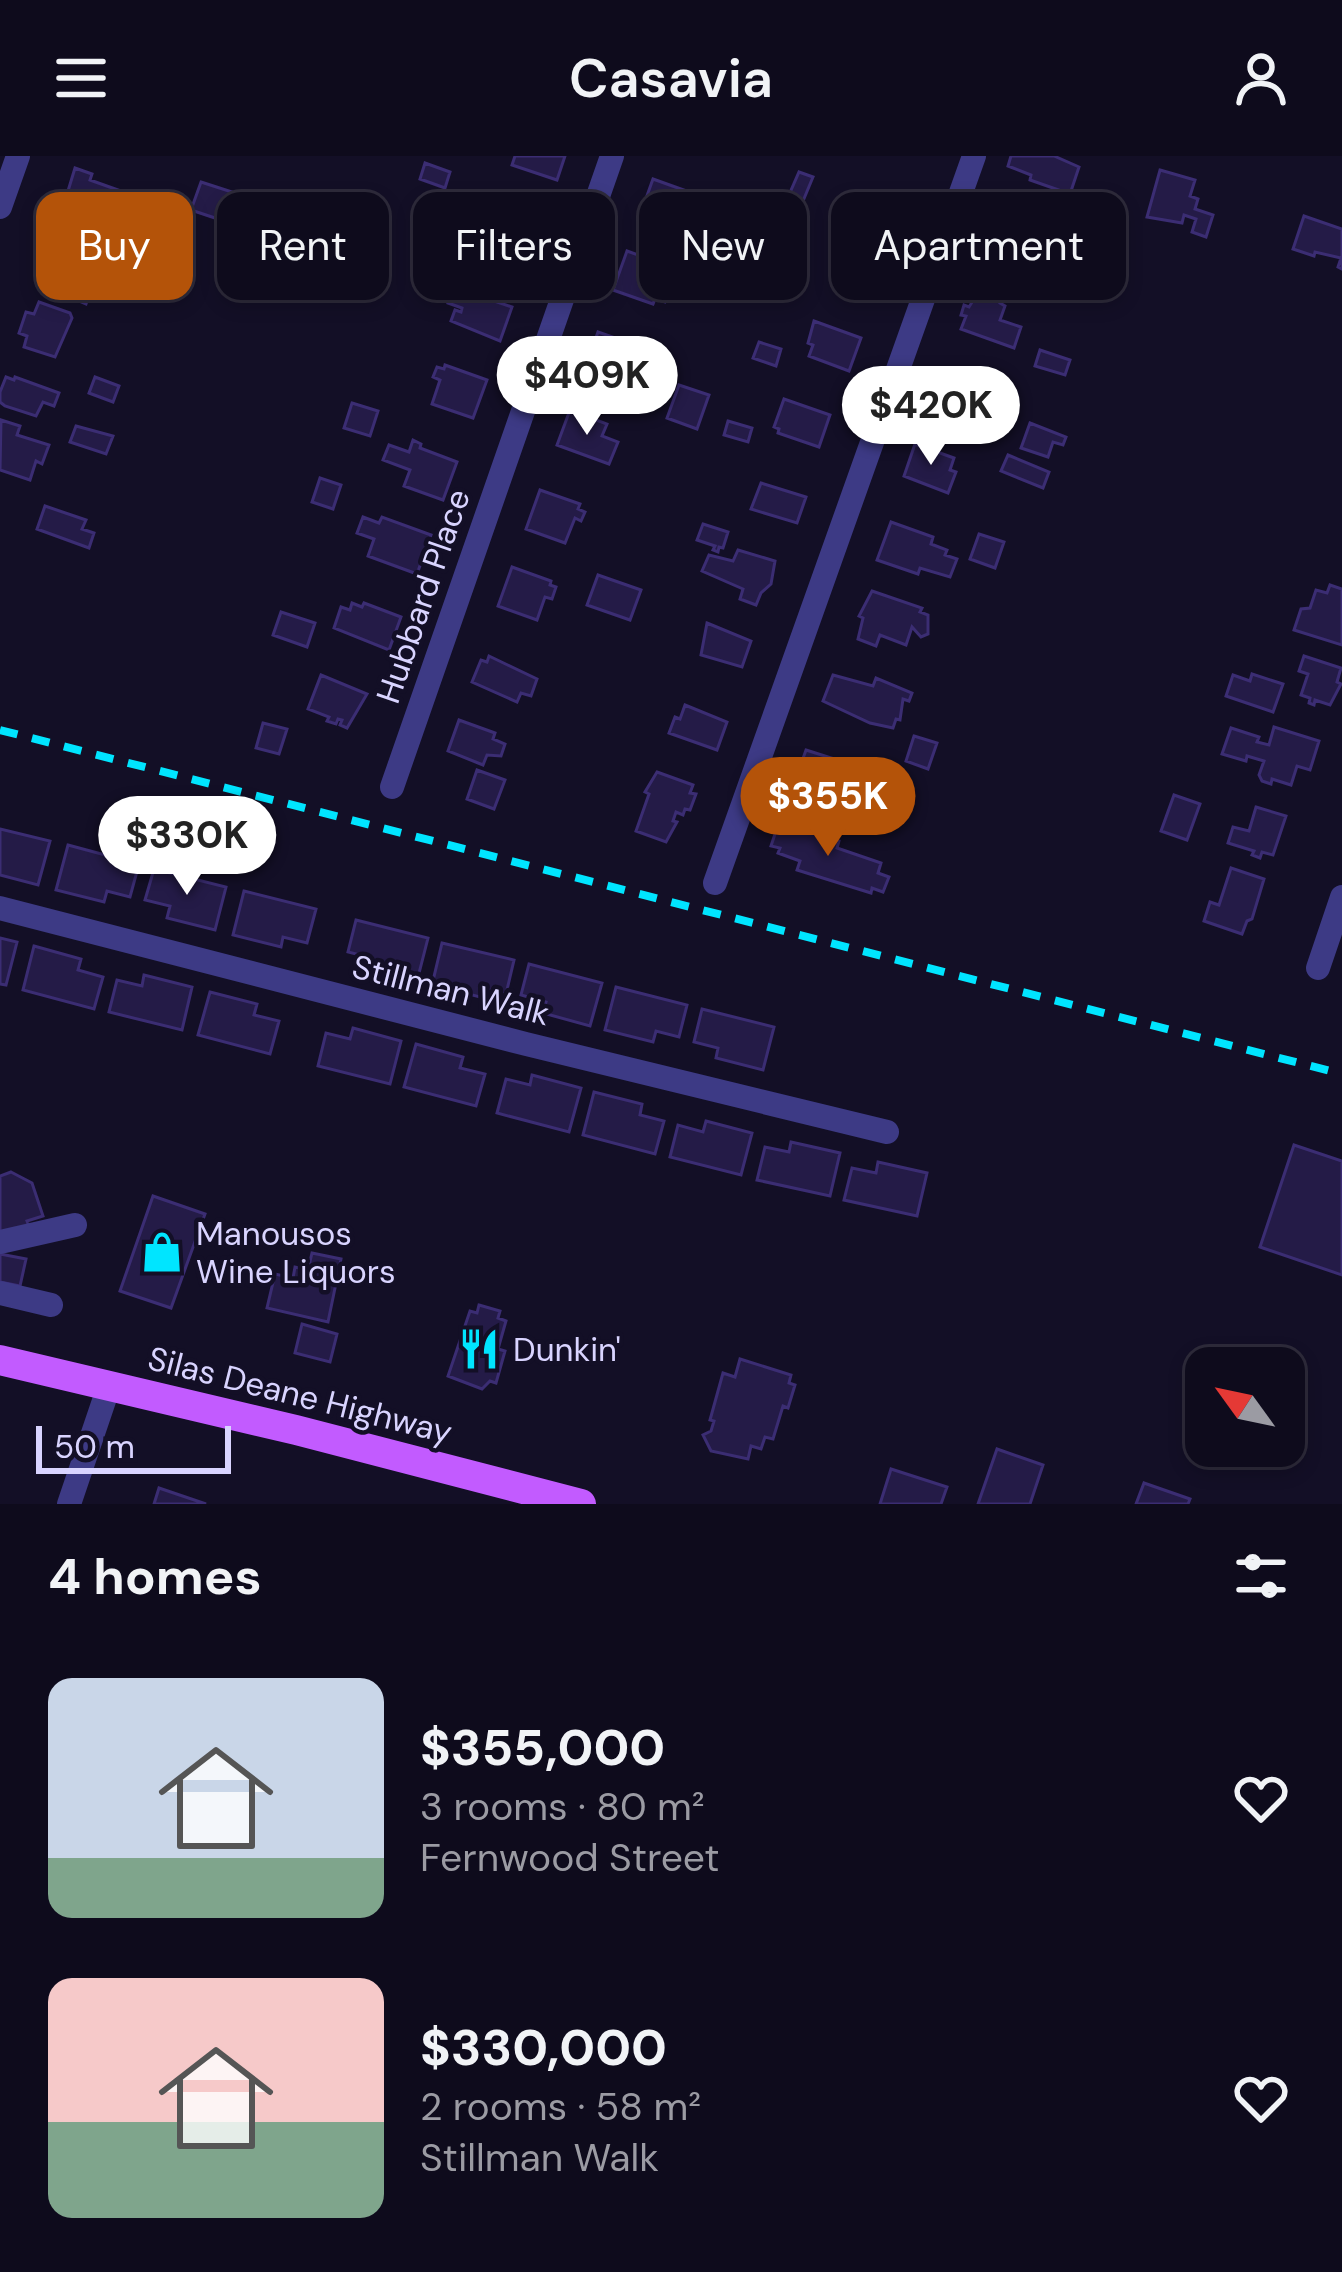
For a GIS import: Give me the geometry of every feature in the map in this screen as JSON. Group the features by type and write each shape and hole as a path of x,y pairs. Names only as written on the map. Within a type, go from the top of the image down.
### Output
{"main road":[{"name":"Silas Deane Highway","path":"0,1360 581,1504"}],"street":[{"path":"0,207 18,156"},
{"name":"Hubbard Place","path":"392,787 612,156"},
{"path":"715,884 974,156"},
{"path":"1318,968 1342,897"},
{"name":"Stillman Walk","path":"0,908 887,1132"},
{"path":"0,1242 75,1226"},
{"path":"0,1292 50,1305"},
{"path":"69,1504 109,1386"}],"building":[{"path":"515,156 565,156 557,180 512,165"},
{"path":"1011,156 1054,156 1079,167 1071,192 1064,192 1008,166"},
{"path":"425,163 450,172 445,188 420,179"},
{"path":"75,168 92,174 90,180 124,192 68,192"},
{"path":"1160,170 1195,180 1190,196 1198,199 1195,209 1213,215 1206,237 1192,232 1196,219 1184,215 1182,223 1147,217"},
{"path":"799,172 813,177 807,192 790,192"},
{"path":"653,179 689,192 648,192"},
{"path":"201,182 232,192 217,192 217,219 193,211"},
{"path":"1304,216 1342,229 1342,269 1338,267 1341,258 1293,249"},
{"path":"627,251 639,255 639,299 615,291"},
{"path":"491,300 512,307 500,341 451,321 455,310 462,308 448,303"},
{"path":"973,300 1001,300 1005,306 1000,320 1021,327 1014,348 961,329 964,305 969,307"},
{"path":"39,302 70,313 72,318 55,357 24,347 27,336 19,333 26,312 34,314"},
{"path":"814,321 861,338 849,371 809,356"},
{"path":"598,332 643,351 639,362 633,360 623,385 584,371"},
{"path":"759,342 781,349 776,366 753,358"},
{"path":"1040,350 1070,360 1065,375 1035,366"},
{"path":"445,365 487,380 473,418 432,404 440,380 433,377 437,367 444,369"},
{"path":"939,370 985,381 980,409 976,407 974,413 930,395"},
{"path":"6,377 59,393 54,406 43,402 36,416 5,406 0,392"},
{"path":"95,377 119,386 113,402 89,393"},
{"path":"679,385 709,395 697,429 667,418"},
{"path":"784,399 830,415 819,447 778,433 774,427"},
{"path":"352,403 378,411 370,436 344,428"},
{"path":"570,410 607,424 602,436 618,442 609,464 557,445"},
{"path":"1,420 20,426 17,435 49,445 42,464 36,461 30,480 0,470"},
{"path":"728,421 752,428 748,442 724,435"},
{"path":"1030,423 1066,437 1063,445 1053,442 1048,457 1021,448"},
{"path":"76,426 113,436 106,454 70,442"},
{"path":"413,440 420,448 457,462 443,500 404,486 410,470 383,460 389,445 409,452"},
{"path":"915,444 954,458 950,470 956,472 948,493 904,476"},
{"path":"1008,455 1049,472 1043,488 1001,471"},
{"path":"320,478 341,485 333,509 312,502"},
{"path":"761,483 806,497 797,523 751,509"},
{"path":"540,490 580,504 578,509 585,512 581,521 575,518 565,543 526,529"},
{"path":"45,506 86,520 82,529 94,533 89,548 37,529"},
{"path":"363,517 379,523 382,517 431,535 417,574 368,556 374,539 357,533"},
{"path":"891,522 933,537 931,544 957,559 950,577 920,568 918,574 877,560"},
{"path":"703,524 728,532 718,552 715,546 697,540"},
{"path":"979,534 1004,542 995,568 970,559"},
{"path":"738,550 775,561 771,584 756,605 740,599 743,589 702,571 709,555 733,561"},
{"path":"512,567 556,587 552,599 545,597 537,620 498,606"},
{"path":"598,575 641,590 630,620 587,605"},
{"path":"1330,585 1342,589 1342,645 1294,630 1301,609 1310,608 1316,590 1327,593"},
{"path":"872,591 922,608 920,612 928,615 928,634 921,637 912,627 906,645 880,635 876,646 858,639 863,618 859,616"},
{"path":"352,603 401,617 389,650 334,628 341,607 350,610"},
{"path":"281,612 315,623 307,647 273,635"},
{"path":"707,623 751,641 742,667 701,655"},
{"path":"489,656 537,679 531,696 521,693 517,702 472,682 481,660 487,662"},
{"path":"1304,656 1341,668 1337,682 1341,684 1330,705 1315,700 1314,705 1301,695 1308,674 1299,671"},
{"path":"1252,674 1283,684 1273,712 1226,696 1233,675 1250,681"},
{"path":"321,675 367,694 347,728 340,725 342,720 336,724 308,709"},
{"path":"833,675 873,686 876,678 912,693 909,701 903,699 900,720 896,719 893,728 870,723 823,701"},
{"path":"685,705 727,722 717,750 669,733"},
{"path":"459,720 495,733 493,739 505,744 501,756 487,755 483,765 448,751"},
{"path":"263,723 287,729 279,754 256,748"},
{"path":"1274,727 1319,741 1310,770 1297,766 1291,785 1262,781 1264,761 1222,754 1231,728 1269,745"},
{"path":"914,736 937,743 928,769 906,761"},
{"path":"806,750 850,764 846,774 866,781 873,762 898,771 888,800 877,796 869,816 840,802 842,797 804,783 796,778"},
{"path":"477,770 505,780 494,809 467,799"},
{"path":"657,772 693,785 690,793 696,794 690,810 685,809 683,815 676,812 673,821 677,822 666,842 636,831 649,794 645,792"},
{"path":"1174,795 1200,804 1187,840 1161,831"},
{"path":"1256,807 1286,816 1273,855 1262,852 1260,858 1252,855 1254,851 1228,843 1233,827 1249,831"},
{"path":"788,823 839,841 837,848 881,863 878,873 889,877 883,892 872,888 871,893 797,870 800,861 771,846 778,825 787,828"},
{"path":"0,829 50,841 38,885 0,875"},
{"path":"68,845 139,864 130,897 107,891 104,902 56,890"},
{"path":"1231,868 1264,879 1252,919 1242,934 1204,921 1210,902 1219,905"},
{"path":"154,869 226,887 215,930 167,918 170,906 145,900"},
{"path":"244,891 316,909 307,943 283,937 281,947 233,935"},
{"path":"356,920 428,938 417,981 369,969 372,958 348,952"},
{"path":"0,938 17,942 6,985 0,984"},
{"path":"442,943 514,960 506,994 482,988 480,997 432,985"},
{"path":"34,946 81,959 78,970 103,977 94,1009 23,990"},
{"path":"529,964 602,983 590,1026 543,1013 546,1002 521,995"},
{"path":"144,975 192,987 182,1030 109,1012 117,980 142,986"},
{"path":"616,987 687,1005 679,1037 656,1031 653,1042 605,1030"},
{"path":"210,992 257,1004 254,1015 279,1021 270,1054 198,1035"},
{"path":"702,1009 774,1027 763,1070 716,1058 718,1048 694,1042"},
{"path":"353,1028 401,1041 390,1084 318,1066 326,1033 350,1039"},
{"path":"416,1044 463,1057 460,1068 485,1074 476,1106 404,1087"},
{"path":"532,1075 581,1088 569,1132 497,1113 506,1079 530,1085"},
{"path":"594,1092 642,1104 640,1115 664,1121 655,1154 583,1135"},
{"path":"706,1121 752,1133 741,1175 670,1157 678,1125 703,1132"},
{"path":"791,1142 840,1153 830,1196 757,1180 765,1147 789,1152"},
{"path":"1294,1145 1342,1161 1342,1275 1260,1247"},
{"path":"878,1162 927,1173 917,1216 844,1200 852,1168 876,1173"},
{"path":"11,1172 32,1183 43,1216 0,1236 0,1176"},
{"path":"153,1196 205,1214 171,1308 120,1291"},
{"path":"312,1253 341,1259 328,1322 267,1308 275,1274 293,1278 295,1267 308,1270"},
{"path":"0,1254 26,1259 20,1286 0,1282"},
{"path":"479,1305 500,1311 498,1318 506,1321 498,1349 505,1351 496,1383 490,1381 482,1389 448,1376 470,1311 477,1313"},
{"path":"302,1324 337,1334 330,1362 295,1353"},
{"path":"740,1359 791,1375 789,1383 795,1385 773,1439 765,1437 761,1449 751,1446 748,1459 711,1451 703,1435 711,1431 723,1373 735,1377"},
{"path":"997,1449 1043,1465 1030,1504 978,1504"},
{"path":"891,1469 947,1487 941,1504 880,1504"},
{"path":"1144,1483 1190,1499 1188,1504 1136,1504"},
{"path":"159,1488 206,1504 154,1504"}],"railway":[{"path":"0,730 1342,1074"}],"place":[{"name":"Manousos Wine Liquors","path":"162,1252"},
{"name":"Dunkin'","path":"479,1349"}]}
